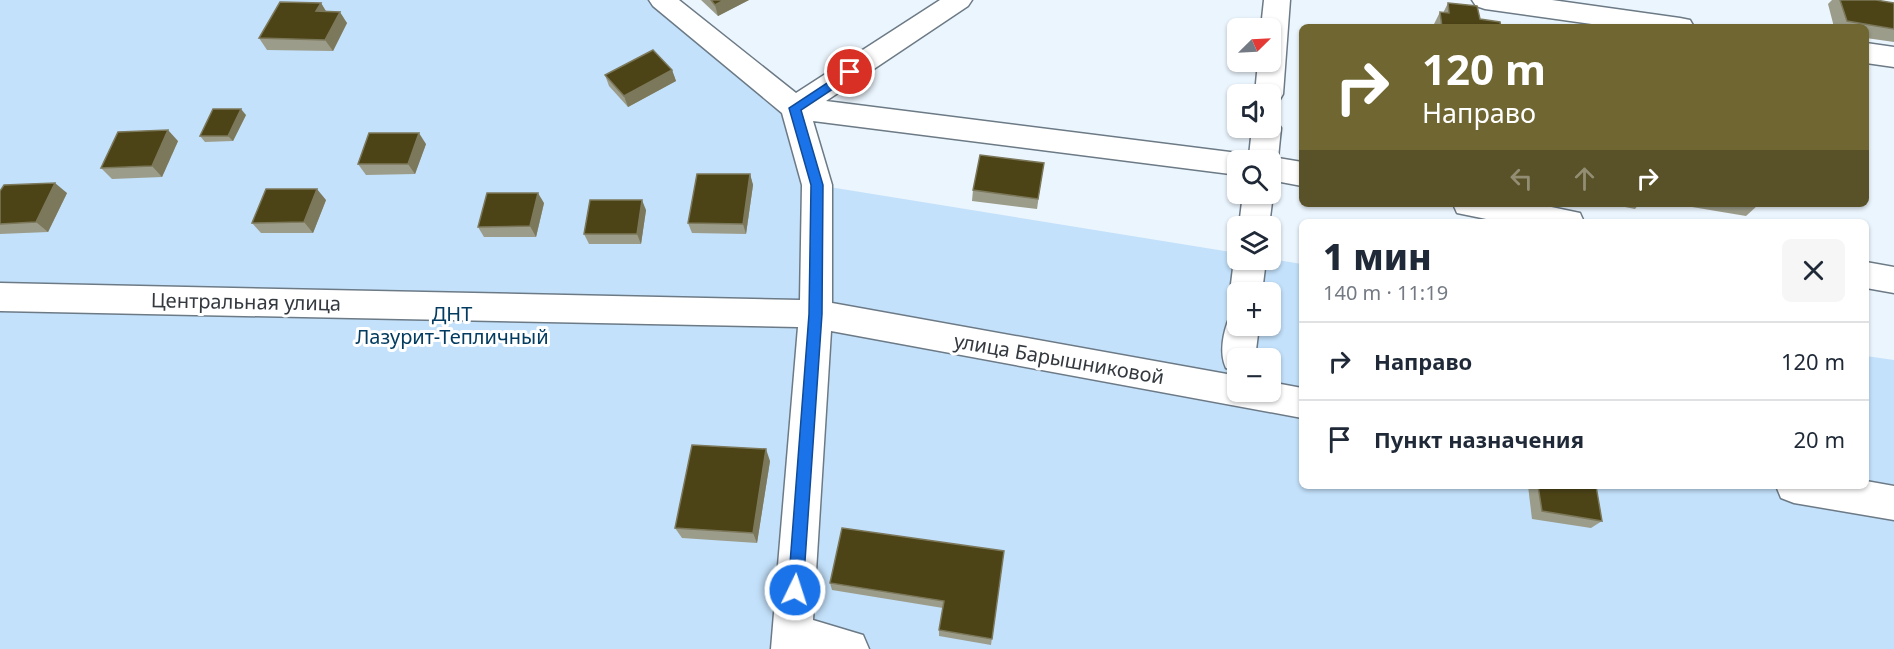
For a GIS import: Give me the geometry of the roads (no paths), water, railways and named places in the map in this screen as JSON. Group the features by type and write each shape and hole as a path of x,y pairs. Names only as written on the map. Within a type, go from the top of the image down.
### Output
{"street":[{"path":"662,0 795,108 1227,163"},
{"path":"795,108 959,0"},
{"path":"1270,84 1277,0"},
{"path":"1485,0 1658,24"},
{"path":"1869,53 1894,57"},
{"path":"795,108 817,185 816,314 791,642 849,649"},
{"path":"1281,170 1299,173"},
{"path":"1485,207 1552,219"},
{"path":"1869,276 1894,280"},
{"name":"Центральная улица","path":"0,297 816,314"},
{"name":"улица Барышниковой","path":"816,314 1227,370"},
{"name":"улица Барышниковой","path":"1281,393 1299,402"},
{"path":"1812,489 1894,503"}],"park label":[{"name":"ДНТ Лазурит-Тепличный","path":"452,326"}]}
